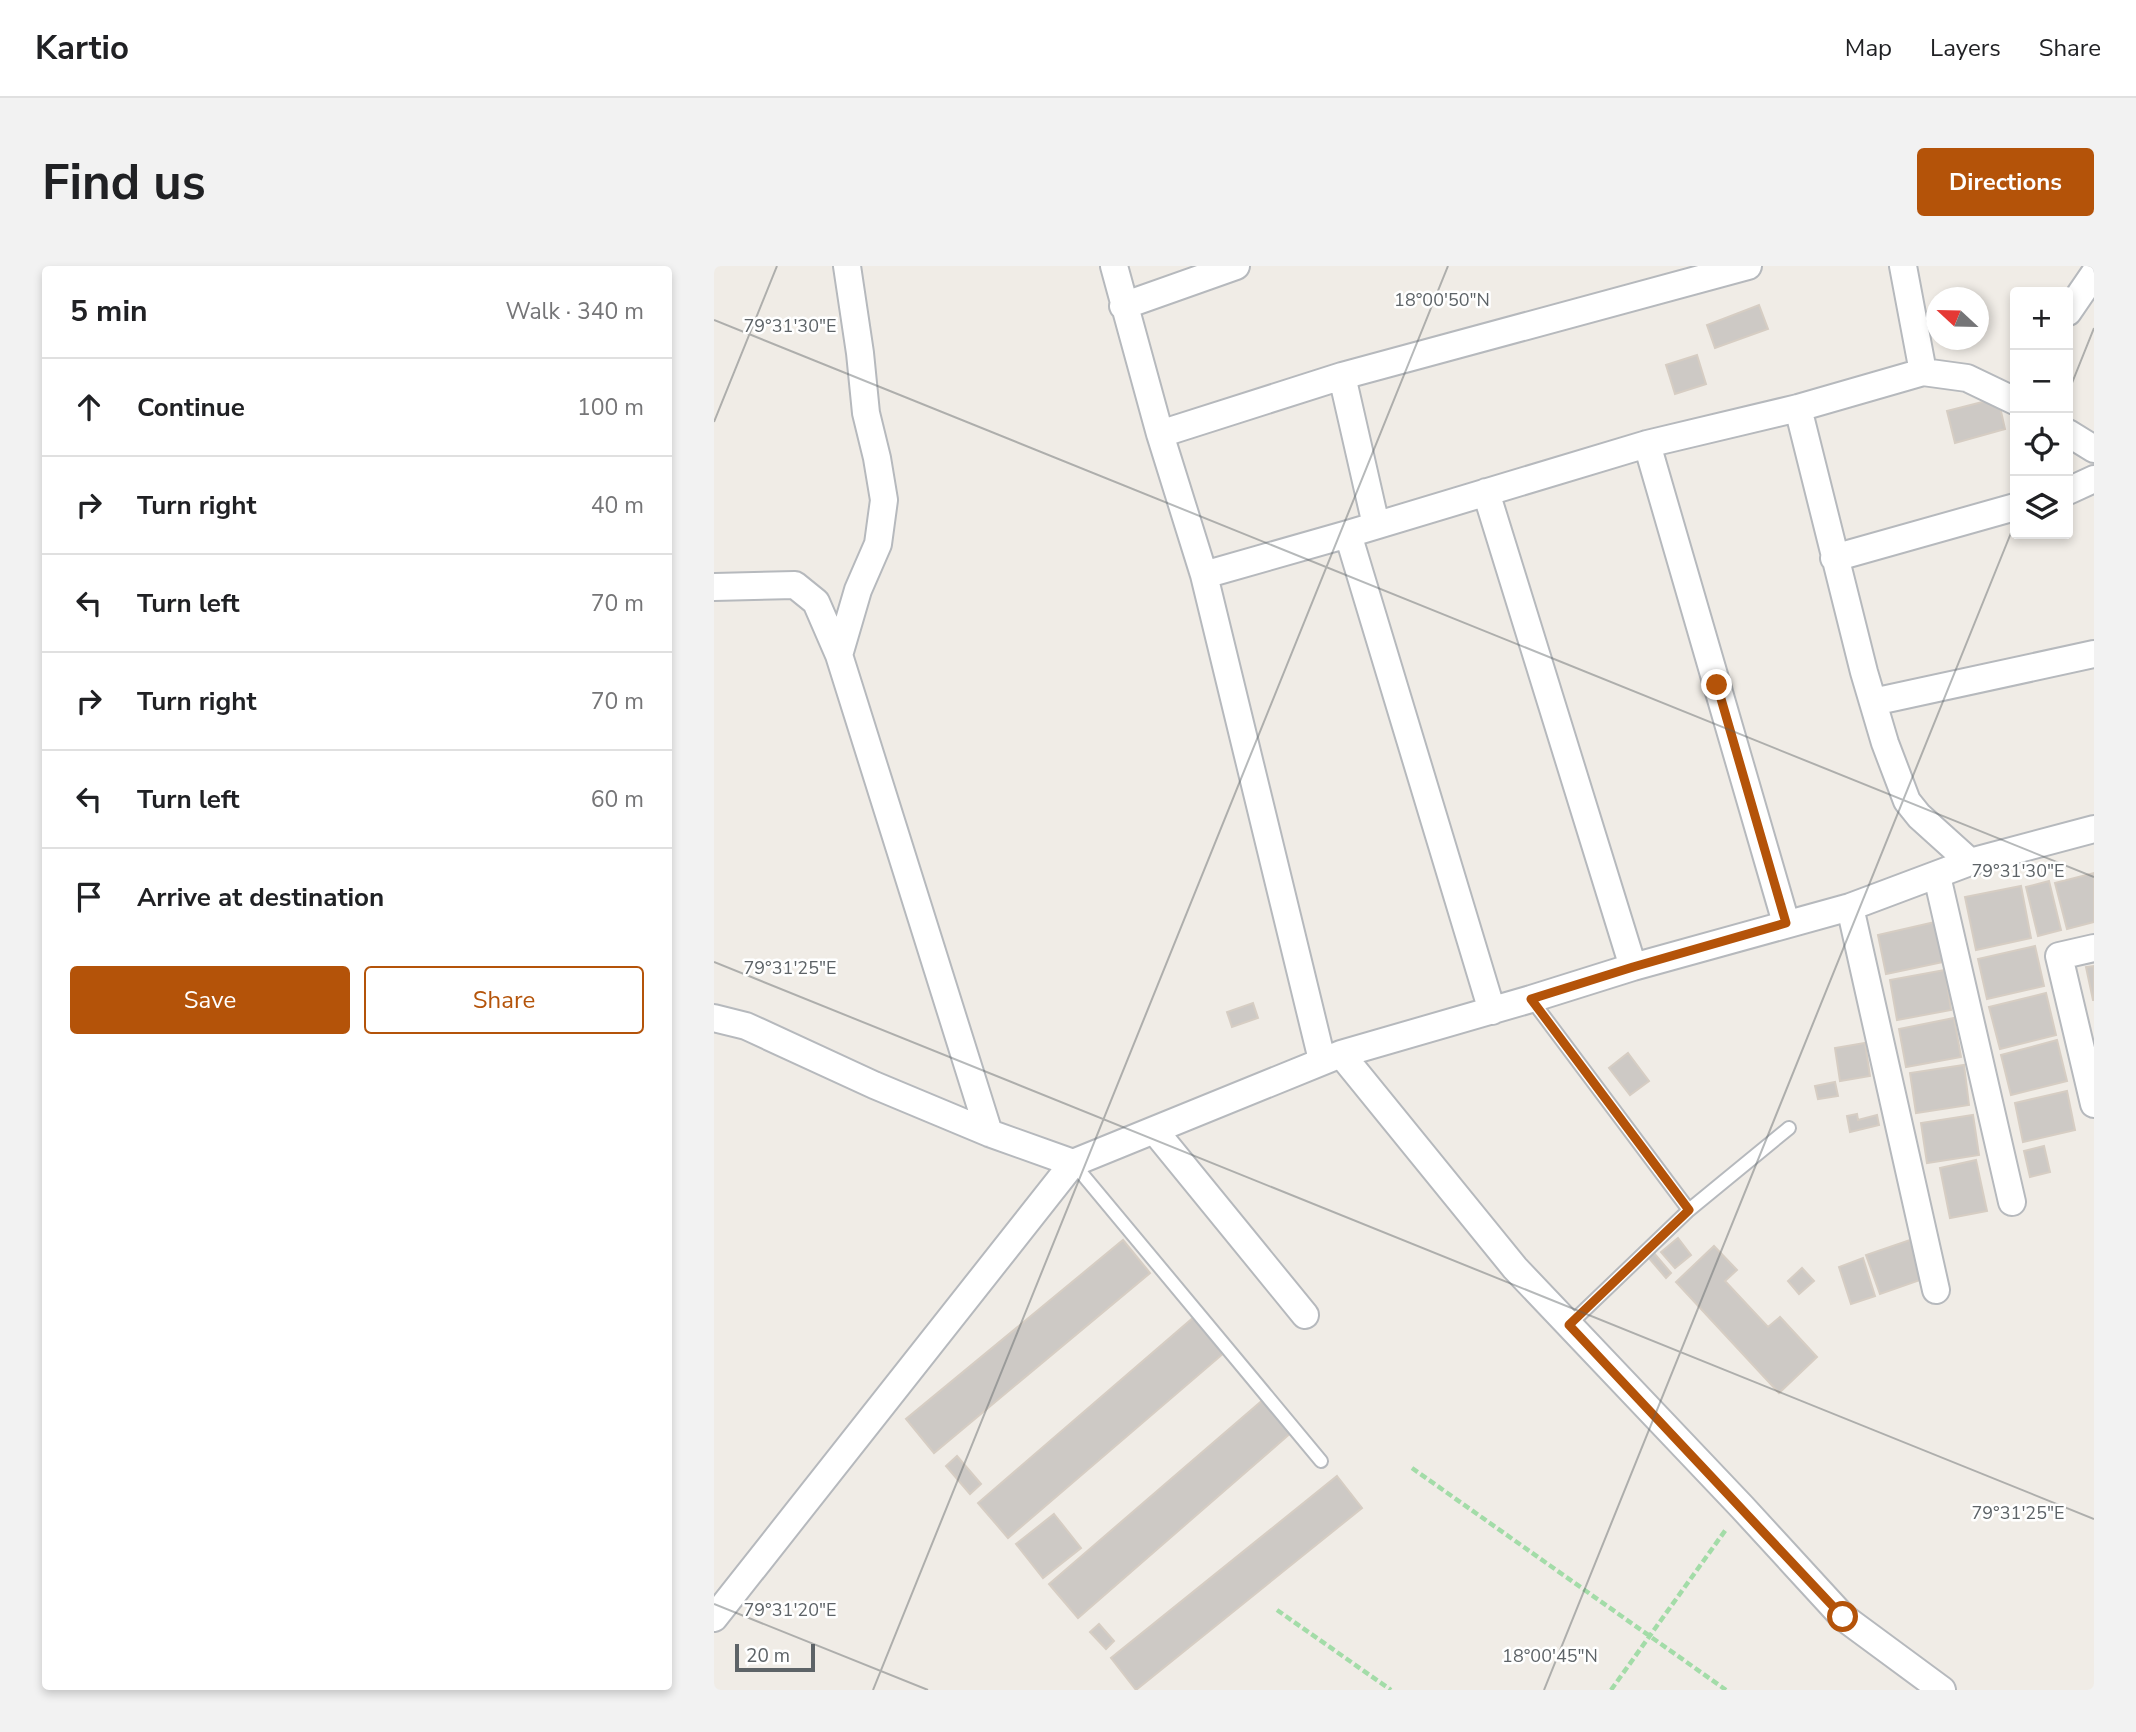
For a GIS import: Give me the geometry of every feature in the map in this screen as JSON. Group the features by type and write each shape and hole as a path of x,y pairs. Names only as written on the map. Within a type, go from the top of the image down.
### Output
{"street":[{"path":"839,654 858,590 878,544 884,500 866,413 848,266"},
{"path":"1114,266 1160,434 1204,575 1332,1057 1515,1268 1843,1617 1942,1690"},
{"path":"1123,306 1236,266"},
{"path":"1160,434 1342,376 1748,266"},
{"path":"1903,266 1923,372"},
{"path":"2073,305 2094,274"},
{"path":"1204,575 1647,444 1798,408 1923,372 1967,378 2010,394"},
{"path":"1342,376 1376,525"},
{"path":"1798,408 1834,558 1885,743 1907,801 1919,816 1970,862"},
{"path":"2073,436 2094,449"},
{"path":"1647,444 1786,923"},
{"path":"2073,489 2094,480"},
{"path":"1486,492 1633,967"},
{"path":"1834,558 2010,508"},
{"path":"1348,534 1492,1010"},
{"path":"714,587 795,585 816,602 839,654 989,1133"},
{"path":"1873,702 2094,654"},
{"path":"714,1618 1073,1163 1332,1057 1633,967 1850,907 1970,862 2094,829"},
{"path":"1937,876 2012,1202"},
{"path":"1850,907 1936,1290"},
{"path":"2094,948 2059,956 2094,1104"},
{"path":"714,1018 746,1026 874,1085 989,1133 1073,1163"},
{"path":"1154,1130 1305,1315"}],"lane":[{"path":"1531,999 1689,1210"},
{"path":"1569,1325 1689,1210 1789,1128"},
{"path":"1073,1163 1321,1461"}],"path":[{"path":"1412,1468 1726,1690"},
{"path":"1611,1690 1742,1507"},
{"path":"1277,1610 1391,1690"}],"building":[{"path":"1759,305 1768,329 1715,348 1707,325"},
{"path":"1697,355 1706,384 1675,394 1666,365"},
{"path":"1998,398 2005,429 1955,443 1947,411"},
{"path":"2094,873 2094,922 2067,929 2055,883"},
{"path":"2049,881 2061,930 2038,936 2026,887"},
{"path":"2021,886 2031,938 1976,950 1965,897"},
{"path":"1935,922 1943,962 1886,974 1878,935"},
{"path":"2035,946 2044,986 1987,999 1978,959"},
{"path":"2094,966 2094,1000 2093,1000 2086,967"},
{"path":"1945,970 1951,1010 1897,1020 1890,980"},
{"path":"2046,993 2056,1035 2000,1049 1989,1007"},
{"path":"1253,1003 1258,1018 1232,1027 1227,1012"},
{"path":"1954,1018 1961,1057 1906,1067 1899,1029"},
{"path":"2057,1040 2067,1081 2011,1095 2001,1055"},
{"path":"1865,1043 1870,1076 1840,1081 1835,1048"},
{"path":"1628,1053 1649,1081 1630,1095 1609,1068"},
{"path":"1964,1065 1969,1105 1916,1113 1910,1073"},
{"path":"1835,1082 1838,1096 1818,1099 1815,1086"},
{"path":"2067,1091 2075,1130 2023,1142 2015,1103"},
{"path":"1857,1114 1858,1120 1877,1115 1879,1125 1850,1132 1847,1116"},
{"path":"1973,1115 1979,1155 1927,1163 1921,1123"},
{"path":"2044,1146 2050,1172 2030,1177 2024,1151"},
{"path":"1976,1160 1987,1211 1950,1218 1940,1168"},
{"path":"1678,1238 1691,1255 1675,1268 1661,1252"},
{"path":"1123,1240 1150,1273 934,1453 906,1419"},
{"path":"1910,1240 1923,1279 1880,1294 1866,1255"},
{"path":"1714,1246 1737,1270 1725,1281 1768,1327 1780,1317 1817,1357 1779,1393 1676,1282"},
{"path":"1653,1252 1671,1273 1666,1278 1648,1257"},
{"path":"1863,1258 1875,1296 1851,1304 1839,1267"},
{"path":"1802,1268 1814,1281 1799,1294 1788,1281"},
{"path":"1194,1317 1224,1353 1008,1538 978,1503"},
{"path":"1264,1399 1292,1432 1078,1618 1049,1584"},
{"path":"957,1456 981,1484 970,1494 946,1466"},
{"path":"1337,1476 1362,1508 1136,1690 1111,1658"},
{"path":"1054,1514 1081,1548 1043,1578 1016,1544"},
{"path":"1099,1624 1114,1641 1106,1649 1090,1632"}],"route":[{"path":"1717,685 1786,923 1531,999 1689,1210 1569,1325 1843,1617"}]}
